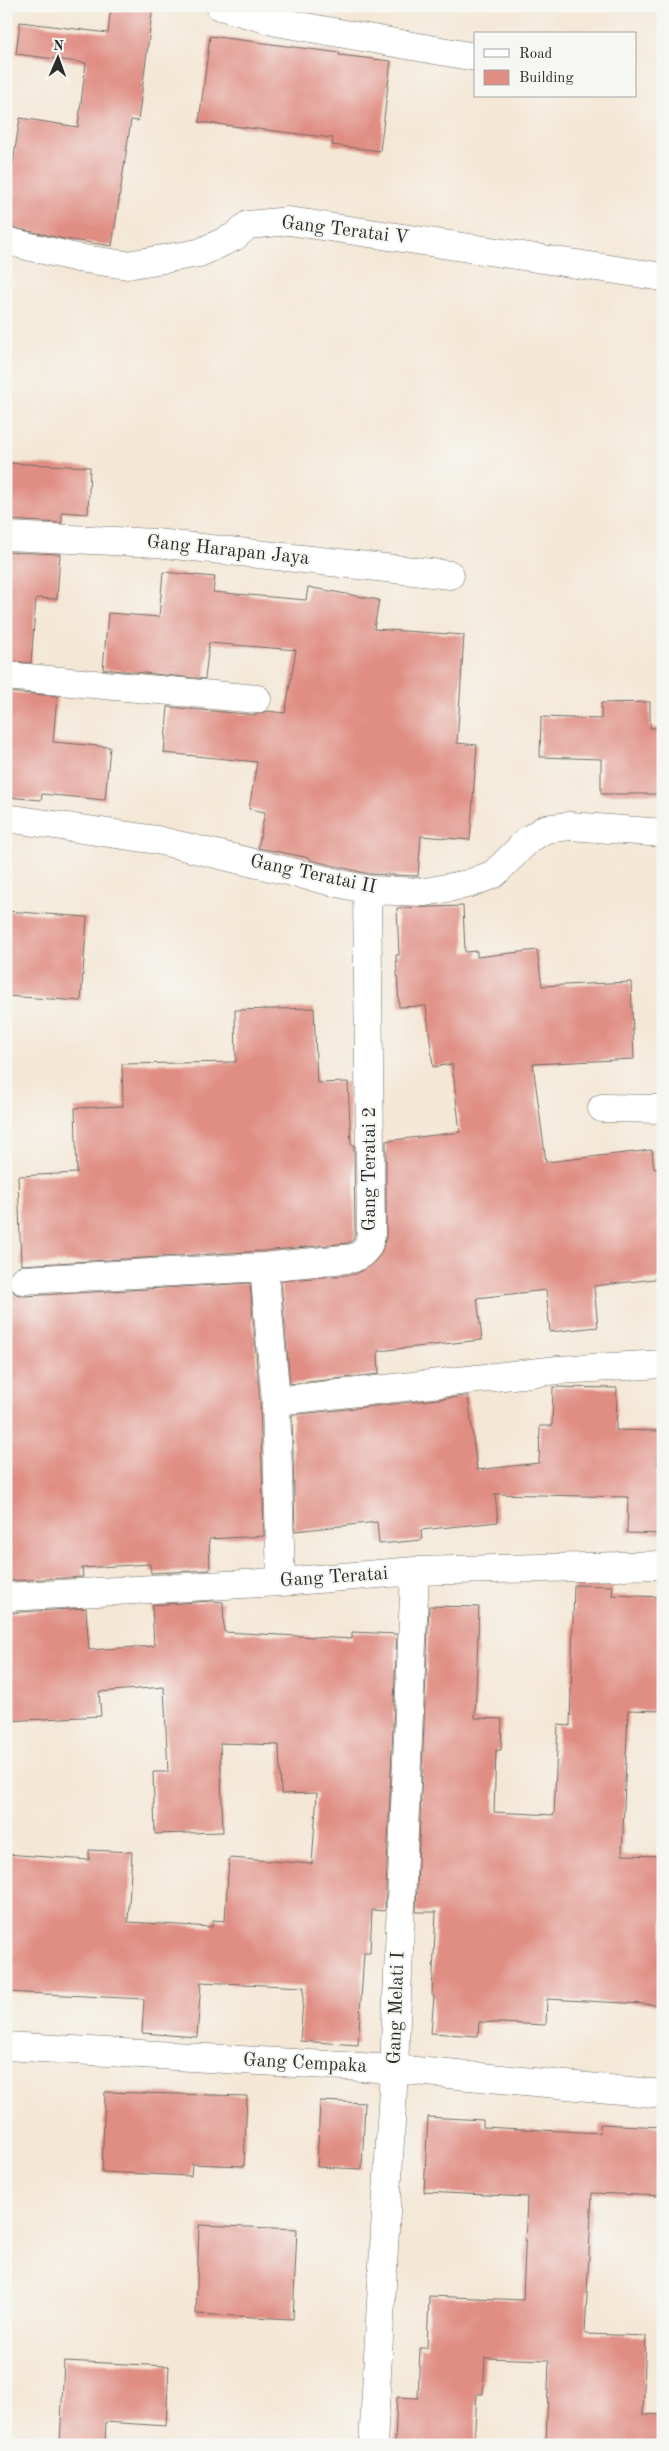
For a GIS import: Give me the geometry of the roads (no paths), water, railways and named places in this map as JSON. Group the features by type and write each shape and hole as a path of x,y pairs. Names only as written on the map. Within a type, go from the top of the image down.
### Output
{"street":[{"path":"220,6 277,22 474,57"},
{"name":"Gang Teratai V","path":"6,241 77,258 127,265 198,254 234,237 248,225 290,221 663,277"},
{"name":"Gang Harapan Jaya","path":"6,536 156,543 450,575"},
{"path":"6,676 257,699"},
{"name":"Gang Teratai II","path":"6,818 157,840 367,890 426,892 468,884 494,874 528,840 545,829 570,826 663,833"},
{"name":"Gang Teratai 2","path":"23,1280 264,1267 354,1258 364,1253 370,1246 367,890"},
{"path":"602,1108 663,1109"},
{"path":"264,1267 276,1401 281,1582"},
{"path":"276,1401 558,1370 663,1364"},
{"name":"Gang Teratai","path":"6,1597 281,1582 415,1572 663,1565"},
{"name":"Gang Melati I","path":"373,2445 394,2069 415,1572"},
{"name":"Gang Cempaka","path":"6,2046 394,2069 663,2094"}]}
